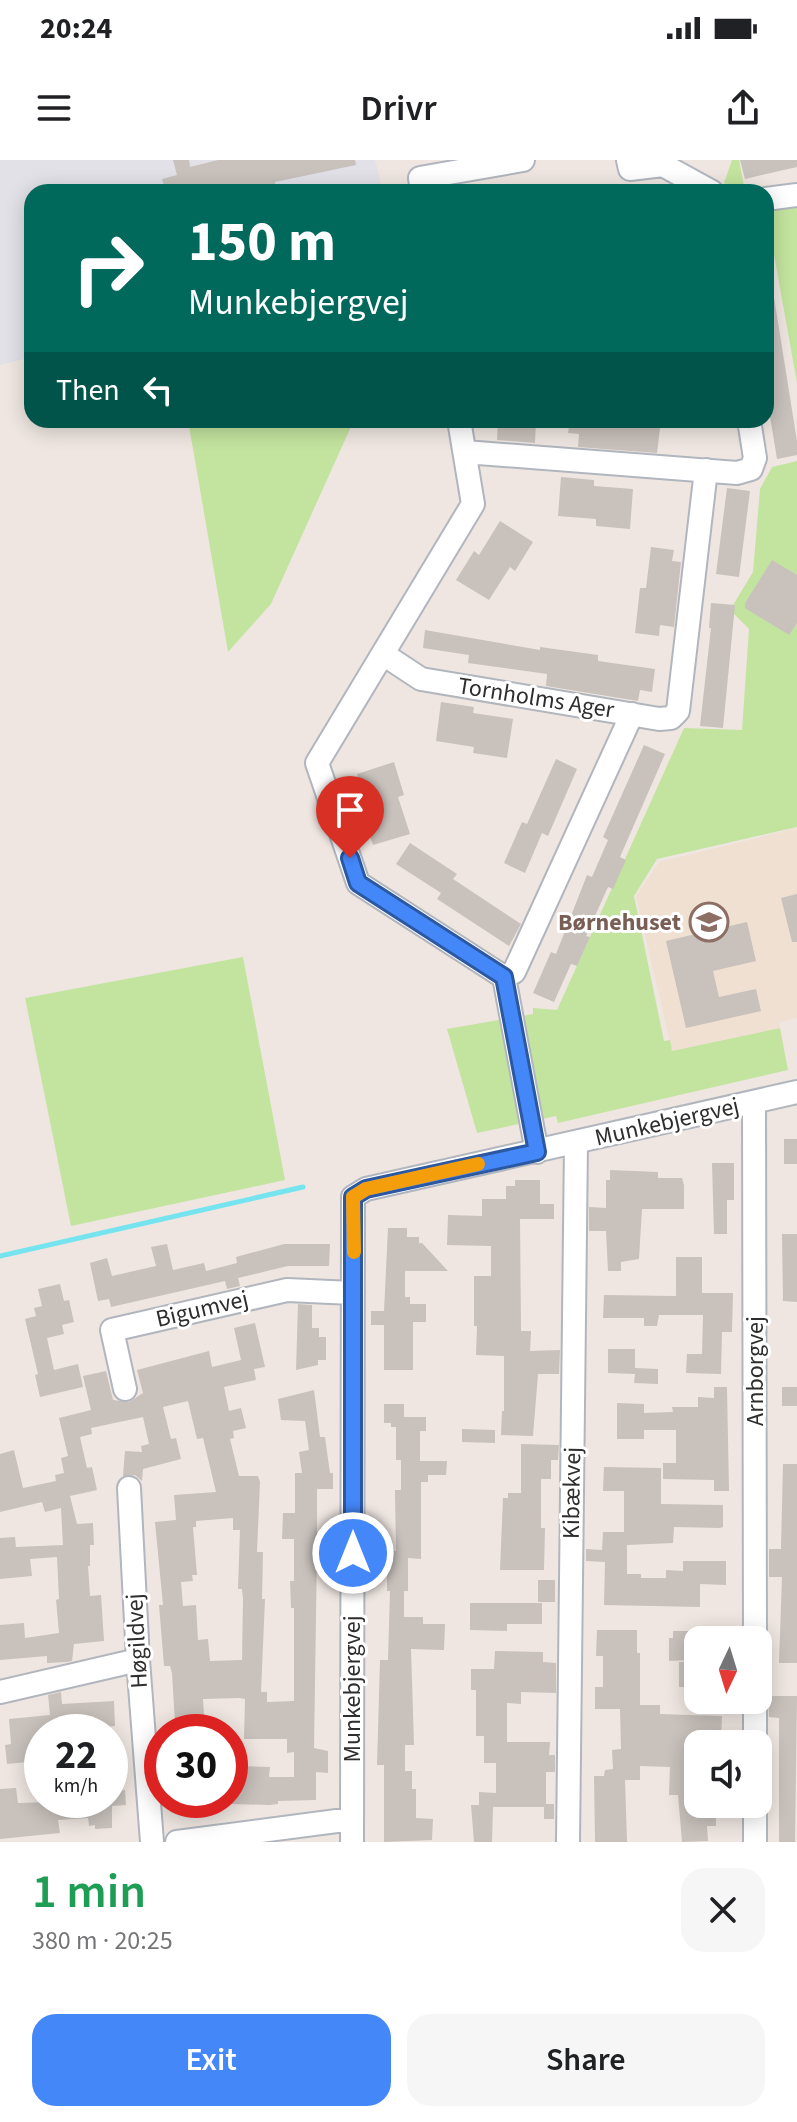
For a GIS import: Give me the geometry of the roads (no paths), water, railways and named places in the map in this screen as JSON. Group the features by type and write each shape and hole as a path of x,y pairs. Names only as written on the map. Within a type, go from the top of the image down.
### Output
{"street":[{"path":"421,184 420,178 523,160"},
{"path":"629,164 680,166 702,184"},
{"path":"774,198 797,195"},
{"path":"460,428 473,504 317,763 358,883 504,977 537,1152"},
{"path":"465,452 737,473 751,469 755,458 750,428"},
{"name":"Tornholms Ager","path":"383,654 421,679 659,719 671,718 678,711 706,470"},
{"path":"504,977 514,972 632,714"},
{"name":"Munkebjergvej","path":"352,1831 353,1197 366,1189 797,1092"},
{"name":"Arnborgvej","path":"754,1102 755,1626"},
{"name":"Kibækvej","path":"568,1842 576,1143"},
{"name":"Bigumvej","path":"125,1389 112,1330 287,1290 353,1293"},
{"name":"Høgildvej","path":"129,1488 152,1842"},
{"path":"0,1692 138,1660"},
{"path":"755,1818 755,1842"},
{"path":"177,1842 352,1831"}],"waterway":[{"path":"0,1256 303,1187"}],"place":[{"name":"Børnehuset","path":"709,922"}]}
